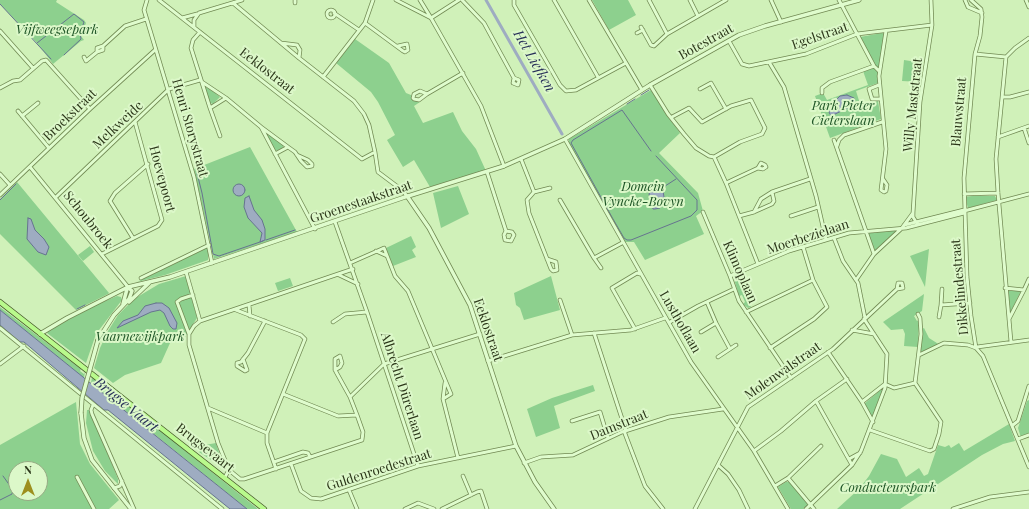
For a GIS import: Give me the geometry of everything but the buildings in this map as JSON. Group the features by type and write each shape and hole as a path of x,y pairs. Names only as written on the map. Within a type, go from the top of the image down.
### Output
{"main road":[{"name":"Brugsevaart","path":"0,302 40,334 95,374 264,509"}],"street":[{"name":"Henri Storystraat","path":"147,0 144,10 146,19 169,89 194,177 212,263"},
{"name":"Eeklostraat","path":"159,0 362,159 375,152 378,172 402,190 407,196 429,228 465,296 480,334 516,446 523,463 554,509"},
{"path":"182,18 242,0"},
{"path":"323,77 365,23 373,0"},
{"path":"396,0 431,18"},
{"path":"404,4 408,0"},
{"path":"420,0 481,106 504,166"},
{"path":"431,18 459,0"},
{"path":"462,0 484,23 514,78"},
{"path":"514,0 514,5 563,89 570,92 626,63"},
{"path":"554,0 598,77"},
{"path":"589,0 642,90"},
{"path":"649,0 667,34"},
{"path":"690,0 698,16"},
{"path":"637,33 642,29 652,46 667,34 726,0"},
{"path":"771,0 781,22"},
{"path":"839,0 840,5 874,66 879,71"},
{"name":"Botestraat","path":"576,133 650,85 750,30 859,0"},
{"name":"Willy Maststraat","path":"917,224 913,217 913,213 920,102 932,25 931,0"},
{"path":"965,0 968,7 982,13"},
{"path":"970,0 980,8 982,13"},
{"path":"1026,0 1029,6"},
{"path":"233,3 360,108 369,124 375,152"},
{"path":"194,27 194,20 199,13"},
{"path":"334,13 359,30"},
{"name":"Blauwstraat","path":"964,211 964,171 974,54 980,36 982,13"},
{"path":"84,57 86,61 97,52 97,48 103,46 125,26 146,19"},
{"path":"365,23 398,46"},
{"name":"Egelstraat","path":"729,41 737,56 746,66 817,51 857,34 932,25"},
{"path":"883,179 886,149 882,122 879,71 886,30"},
{"path":"0,31 33,68"},
{"path":"200,32 193,40 191,48 220,136"},
{"path":"1011,342 1005,288 996,159 1006,57 1015,48 1029,38"},
{"path":"281,43 297,45 300,50 298,58"},
{"name":"Broekstraat","path":"0,195 90,109 155,50"},
{"path":"974,54 1006,57"},
{"path":"0,88 13,81 20,80 42,61 47,60 90,109"},
{"path":"769,62 784,87 826,240"},
{"path":"822,93 822,88 830,82 874,66"},
{"path":"427,94 463,74"},
{"path":"201,81 226,98 288,147 307,167 312,166 308,160 297,155"},
{"name":"Melkweide","path":"56,197 169,89 201,81"},
{"path":"700,90 713,83 726,109"},
{"path":"650,85 672,117 702,154 714,157 740,142 762,134 765,130 764,125 751,100 726,109 702,122 689,108 672,117"},
{"path":"879,85 869,89 872,99 880,99"},
{"path":"1002,97 1010,97 1029,92"},
{"path":"210,108 226,98"},
{"path":"22,116 38,103"},
{"path":"18,111 49,148"},
{"name":"Hoevepoort","path":"102,254 158,226 162,220 148,164 135,122"},
{"path":"837,146 839,140 844,135 882,122"},
{"path":"998,137 1029,126"},
{"path":"261,127 315,229"},
{"path":"1024,128 1029,143"},
{"name":"Groenestaakstraat","path":"40,334 66,318 128,287 149,283 186,272 315,229 407,196 487,172 521,159 576,133"},
{"name":"Lusthoflaan","path":"565,139 622,243 665,318 670,322 691,362 736,428 754,451 788,509"},
{"path":"834,140 874,254"},
{"path":"275,154 288,147"},
{"path":"714,157 726,183 758,264"},
{"path":"521,159 534,192"},
{"path":"133,238 110,201 115,193 148,164"},
{"name":"Schoubroek","path":"30,167 128,287"},
{"path":"726,183 758,168"},
{"path":"487,172 506,231"},
{"path":"0,174 10,185"},
{"path":"754,212 761,199 772,192 810,179"},
{"path":"547,259 527,206 527,200 534,192 550,188"},
{"path":"739,216 754,212 774,203 772,192"},
{"path":"964,194 998,193"},
{"name":"Moerbezielaan","path":"730,276 803,247 849,233 917,224 1029,194"},
{"path":"560,200 601,268"},
{"path":"791,216 818,207"},
{"name":"Dikkelindestraat","path":"964,211 970,304 976,347 983,356 1029,467"},
{"name":"Klimoplaan","path":"703,212 730,276 738,301 791,378"},
{"path":"856,280 874,254 903,227 913,213"},
{"name":"Albrecht Dürerlaan","path":"335,222 368,312 418,466"},
{"path":"806,509 812,505 852,465 860,453 873,422 885,384 887,354 865,318 856,280 846,266 834,238"},
{"path":"594,258 622,243"},
{"path":"141,278 209,245"},
{"path":"770,348 814,319 827,307 813,280 803,247"},
{"path":"350,263 384,248 395,276 411,296 451,394 443,399"},
{"path":"376,252 387,256"},
{"path":"189,334 200,321 353,269"},
{"path":"186,272 200,321"},
{"path":"635,329 612,288 638,273 640,274"},
{"path":"339,275 358,284"},
{"path":"1009,320 1029,279"},
{"path":"746,312 813,280"},
{"name":"Groenestaakstraat","path":"123,305 130,301 149,283"},
{"path":"123,305 125,291 128,287 131,289 131,295 123,305 114,315 98,340 82,398 81,413 82,429 89,452 94,462 130,508"},
{"path":"1005,288 1024,290"},
{"name":"Molenwalstraat","path":"695,509 748,407 828,352 897,289"},
{"path":"940,317 942,289"},
{"path":"670,322 707,302 734,290"},
{"path":"193,295 181,299 178,302 189,334 189,345 226,465 229,470 240,479 276,469 362,440 363,432 357,415 350,397 335,370"},
{"path":"560,300 572,335"},
{"path":"707,302 730,349"},
{"path":"941,305 970,304"},
{"path":"249,305 250,316"},
{"path":"236,310 301,335 305,339 267,433 267,443 276,469"},
{"path":"333,322 345,314 368,312"},
{"path":"870,430 930,451 934,450 941,422 916,383 919,356 920,318 918,314"},
{"path":"488,361 572,335 635,329 665,318"},
{"path":"243,359 265,321"},
{"path":"701,332 716,323"},
{"path":"0,328 24,346 93,405 222,509"},
{"path":"852,330 874,334"},
{"path":"594,333 625,431 645,486 663,509"},
{"path":"350,397 384,364 480,334"},
{"path":"919,356 944,344 969,345 976,347 1029,340"},
{"path":"718,357 736,345"},
{"path":"0,364 24,346"},
{"path":"828,352 862,402 873,422"},
{"path":"754,451 781,431 816,401 847,379"},
{"path":"445,381 443,399 459,458"},
{"path":"885,384 894,388 916,383"},
{"path":"862,402 885,384"},
{"path":"1012,426 1018,421 1029,386"},
{"path":"283,394 338,416 357,415"},
{"path":"816,401 852,465"},
{"path":"93,405 91,410 92,414 122,481 130,508"},
{"path":"208,407 267,433"},
{"name":"Damstraat","path":"523,463 541,457 573,455 625,431 669,417 723,409"},
{"path":"572,421 600,412 608,438"},
{"path":"1018,439 1029,435"},
{"name":"Guldenroedestraat","path":"291,464 302,491 311,498 321,499 418,466 516,446"},
{"path":"775,486 788,478 821,446"},
{"path":"274,462 303,452 308,453 310,457"},
{"path":"849,459 860,453"},
{"path":"718,464 728,474 739,490 748,509"},
{"path":"225,478 229,470"},
{"path":"463,476 471,495"},
{"path":"77,477 94,509"},
{"path":"788,478 814,509"},
{"path":"114,488 120,486 122,481"},
{"path":"349,490 357,509"},
{"path":"442,509 481,491 488,509"},
{"path":"953,509 990,497 1029,492"},
{"path":"122,498 127,494"},
{"path":"405,509 418,503 434,509"}],"green space":[{"name":"Vijfweegsepark","path":"0,0 57,0 56,2 84,20 86,23 81,36 84,40 53,64 37,43 0,4"},
{"path":"592,0 628,0 636,15 609,30"},
{"name":"Park Pieter Cieterslaan","path":"882,33 884,34 878,83 856,91 861,107 878,101 881,119 830,138 815,96 823,93 827,100 868,85 863,71 874,67 860,37"},
{"path":"355,39 389,63 406,93 411,95 413,100 419,100 420,102 414,106 423,123 453,112 462,131 476,149 486,171 430,187 414,160 403,167 387,140 395,135 378,102 371,92 336,63"},
{"path":"904,60 923,63 920,82 902,81"},
{"path":"208,87 220,97 213,104 210,103 205,88"},
{"name":"Domein Vyncke-Bovyn","path":"651,90 680,133 659,153 698,193 703,211 696,216 704,234 645,260 634,242 624,242 569,143 569,139"},
{"path":"264,131 284,145 282,149 275,151"},
{"path":"250,147 297,232 214,259 194,169"},
{"path":"17,182 109,293 108,294 76,310 0,234 0,199"},
{"path":"458,186 469,214 441,228 433,193"},
{"path":"995,196 997,200 968,208 965,197"},
{"path":"897,230 890,238 875,251 868,233"},
{"path":"411,236 416,247 412,250 416,257 393,266 386,248"},
{"path":"90,246 94,252 83,261 78,255"},
{"path":"208,247 208,260 165,275 137,282"},
{"path":"929,249 925,287 910,256"},
{"name":"Vaarnewijkpark","path":"186,276 197,318 185,337 170,343 161,363 125,375 113,383 94,368 100,348 108,331 118,315 134,299 159,284"},
{"path":"551,276 560,310 524,320 520,308 516,305 514,293"},
{"path":"737,276 751,307 748,308 743,304 745,302 742,295 739,296 734,279"},
{"path":"290,278 293,286 278,291 275,283"},
{"path":"1007,291 1021,291 1010,313"},
{"path":"924,294 922,311 914,316 917,321 919,320 918,347 904,346 905,334 903,329 891,330 883,322"},
{"name":"Vaarnewijkpark","path":"117,296 121,297 122,300 96,334 86,363 47,333 82,311"},
{"path":"0,307 81,369 80,371 84,374 85,372 84,378 0,310"},
{"path":"924,328 929,338 940,345 923,352 920,351 922,329"},
{"path":"92,377 258,509 247,509 91,383"},
{"path":"593,385 595,391 554,406 560,428 536,437 527,409 552,398"},
{"path":"884,387 873,419 864,404"},
{"path":"1029,400 1029,434 1021,438 1018,428 1027,401"},
{"path":"76,402 80,444 90,464 119,500 109,509 0,509 0,445"},
{"path":"87,410 90,410 118,479 118,484 105,471 93,451 86,423"},
{"name":"Conducteurspark","path":"1009,424 1015,441 1003,444 982,455 900,509 837,509 859,489 869,476 881,454 897,459 906,477 919,468 924,476 928,474 938,445 945,447 949,445 951,448 959,443 964,451"},
{"path":"216,443 222,462 220,466 199,452 205,445"},
{"path":"786,482 789,482 809,504 803,509 791,509 778,487"}],"water":[{"path":"847,95 854,98 854,105 831,116 829,112 831,105 840,96"},
{"path":"237,184 241,184 245,190 241,196 237,196 233,192 233,188"},
{"path":"659,186 663,191 665,203 660,208 653,209 649,194 651,190"},
{"path":"249,196 254,210 262,220 265,229 265,240 260,242 262,233 248,218 244,207 245,198"},
{"path":"28,218 31,219 35,230 44,239 49,247 46,255 38,252 27,239"},
{"path":"162,303 169,308 177,323 176,329 173,329 170,326 164,313 160,310 151,312 117,328 123,321 138,315 145,306"},
{"path":"0,310 247,509 230,509 108,410 104,410 24,342 20,342 0,325"}],"waterway":[{"name":"Het Liefken","path":"486,0 562,134"},
{"path":"0,4 51,59"},
{"path":"37,43 74,14 84,22 80,33 81,39 64,55"},
{"path":"641,95 649,90"},
{"path":"627,104 635,99"},
{"path":"651,151 622,110 573,140 571,143 613,219 624,238 627,240 631,240 691,216 697,210 697,200 656,156"},
{"path":"197,173 213,254 219,256 263,241"},
{"path":"662,188 676,179"},
{"path":"0,200 16,184"},
{"path":"266,240 295,230"},
{"path":"77,309 85,305"},
{"path":"0,500 12,494 13,490 3,476"}],"water label":[{"name":"Brugse Vaart","path":"126,405"}]}
